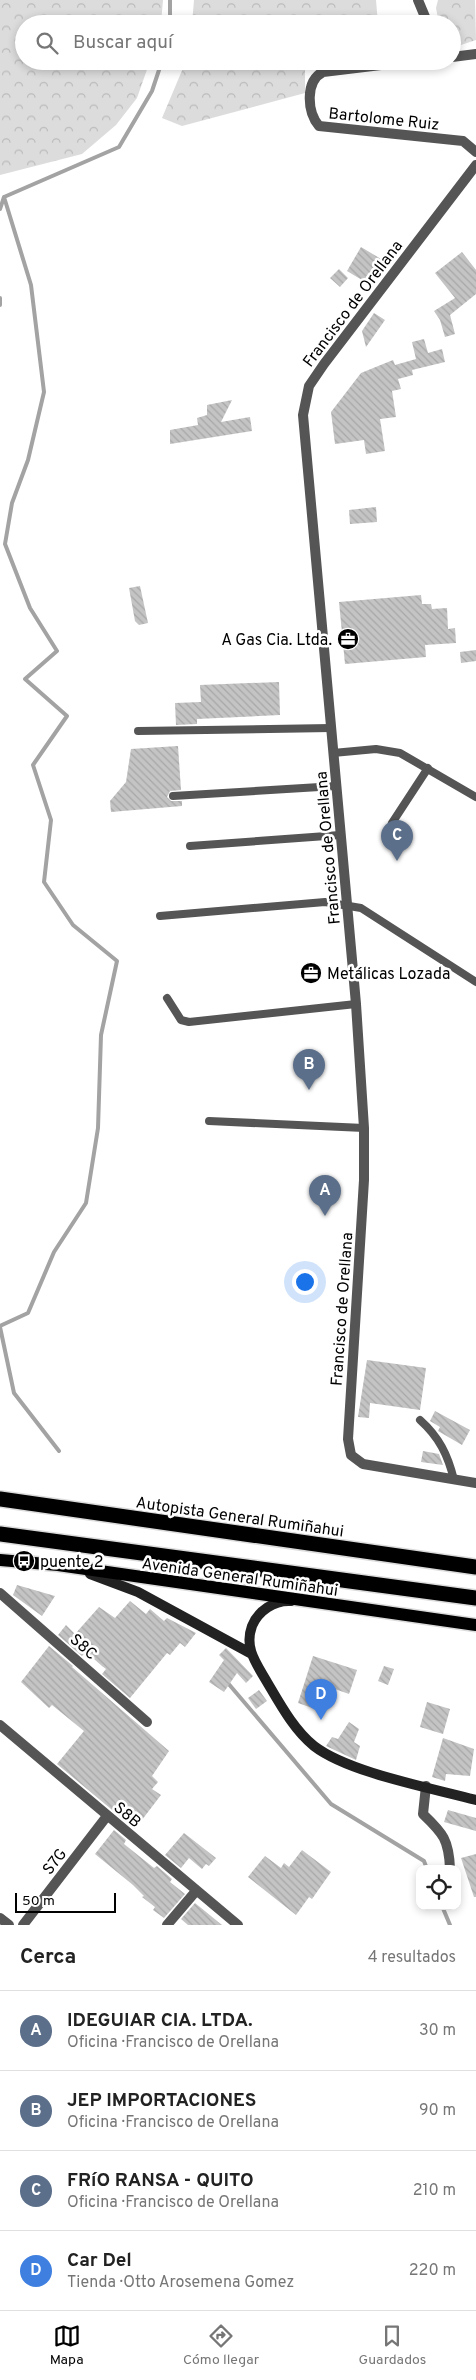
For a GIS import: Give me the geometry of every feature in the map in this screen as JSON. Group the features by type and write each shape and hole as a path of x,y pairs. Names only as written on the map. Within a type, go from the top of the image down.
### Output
{"highway":[{"name":"Autopista General Rumiñahui","path":"0,1499 476,1567"},
{"path":"0,1534 476,1598"}],"main road":[{"name":"Avenida General Rumiñahui","path":"0,1560 58,1565 301,1602 476,1626"}],"street":[{"path":"418,0 424,15"},
{"path":"461,56 476,54"},
{"name":"Bartolome Ruiz","path":"340,70 323,72 312,80 310,111 313,120 318,126 462,141 476,152"},
{"name":"Francisco de Orellana","path":"476,165 310,386 303,415 356,1004 364,1128 364,1180 348,1439 351,1455 363,1464 476,1483"},
{"path":"58,1565 99,1576 138,1592 250,1653"},
{"name":"S8C","path":"0,1593 147,1722"},
{"path":"301,1602 284,1601 267,1607 255,1619 249,1636 250,1653 288,1717 314,1746 348,1765 476,1800"},
{"name":"S8B","path":"0,1725 238,1925"},
{"path":"426,1786 423,1814 442,1832 450,1853 450,1865"},
{"name":"S7G","path":"23,1925 108,1816"},
{"path":"167,1925 196,1891"},
{"path":"0,1918 9,1925"}],"lane":[{"path":"138,731 331,728"},
{"path":"333,754 376,749 400,753 476,797"},
{"path":"392,823 428,768"},
{"path":"173,796 336,786"},
{"path":"190,846 340,835"},
{"path":"160,916 325,902 361,908 476,982"},
{"path":"168,998 181,1020 189,1022 356,1004"},
{"path":"209,1121 364,1128"},
{"path":"420,1420 432,1430 444,1450 454,1480"}],"green space":[{"path":"0,0 163,0 162,15 15,15 15,70 147,70 137,98 116,125 82,154 0,175"},
{"path":"194,0 376,0 377,15 193,15"},
{"path":"438,0 475,0 476,40 461,45 461,15 437,15 436,8"},
{"path":"182,70 305,70 305,93 182,126 162,118"}],"building":[{"path":"361,247 381,259 367,283 347,271"},
{"path":"462,252 476,270 476,294 450,315 455,334 445,337 440,320 434,311 455,298 435,273"},
{"path":"339,269 348,278 340,287 330,278"},
{"path":"374,313 385,320 366,347 362,331"},
{"path":"424,339 428,353 442,349 445,362 412,370 413,375 398,379 401,389 392,391 396,417 380,419 385,451 366,454 364,440 335,444 331,412 361,373 393,360 395,365 416,359 412,342"},
{"path":"232,400 221,422 250,417 252,431 170,444 170,430 198,425 197,418 207,415 207,405"},
{"path":"376,507 377,522 350,524 349,510"},
{"path":"140,586 148,623 139,625 135,621 129,588"},
{"path":"421,595 422,604 431,604 432,609 447,608 448,629 455,628 456,643 425,645 426,657 345,664 339,602"},
{"path":"476,650 476,661 461,663 460,652"},
{"path":"279,682 280,715 197,719 197,724 176,725 175,703 201,702 200,685"},
{"path":"178,746 181,790 170,791 167,797 171,801 182,801 182,806 111,812 110,801 126,782 131,749"},
{"path":"367,1360 426,1368 420,1410 370,1403 369,1418 358,1417"},
{"path":"435,1411 470,1430 462,1445 438,1431 440,1427 430,1421"},
{"path":"423,1451 439,1454 443,1465 421,1462"},
{"path":"17,1585 55,1596 42,1616 13,1595"},
{"path":"130,1601 146,1614 150,1609 164,1621 167,1618 196,1633 185,1647 180,1643 170,1655 167,1653 130,1698 102,1674 106,1669 86,1652 82,1656 58,1635 66,1625 75,1634 99,1607 115,1618"},
{"path":"49,1646 169,1751 152,1776 158,1782 152,1789 161,1795 135,1829 57,1764 84,1731 52,1705 49,1708 21,1682"},
{"path":"226,1648 253,1676 246,1683 237,1673 224,1692 209,1682 224,1660 219,1655"},
{"path":"313,1656 357,1670 349,1694 329,1687 321,1711 298,1703"},
{"path":"384,1666 394,1669 388,1685 378,1681"},
{"path":"259,1690 267,1701 256,1709 248,1698"},
{"path":"427,1702 450,1709 443,1734 420,1727"},
{"path":"349,1722 359,1729 354,1742 360,1746 356,1760 326,1746 332,1737 338,1739"},
{"path":"443,1738 474,1749 470,1776 446,1774 445,1781 432,1777"},
{"path":"448,1810 476,1818 476,1831 444,1822"},
{"path":"114,1830 126,1840 124,1844 154,1868 157,1866 172,1879 170,1882 185,1894 164,1918 153,1910 155,1907 142,1897 144,1896 133,1885 95,1854"},
{"path":"184,1833 216,1858 209,1866 206,1864 202,1869 189,1858 181,1868 165,1855"},
{"path":"302,1850 331,1872 312,1899 309,1897 296,1915 248,1877 265,1856 281,1868 284,1863 289,1867"},
{"path":"476,1854 476,1897 474,1897 461,1858"},
{"path":"195,1903 222,1925 188,1925 181,1919"}],"waterway":[{"path":"170,0 170,15"},
{"path":"0,209 4,197 119,147 152,91 159,70"},
{"path":"0,1326 28,1313 54,1252 86,1203 98,1128 101,1035 117,961 73,925 44,882 51,820 33,765 67,716 25,679 57,651 30,608 5,544 12,503 28,460 44,392 31,285 4,197"},
{"path":"0,298 0,305"},
{"path":"0,1327 14,1393 59,1451"},
{"path":"227,1682 331,1804 424,1861 426,1865"},
{"path":"444,1910 450,1925"}],"place":[{"name":"A Gas Cia. Ltda.","path":"348,639"},
{"name":"FRíO RANSA - QUITO","path":"397,861"},
{"name":"Metálicas Lozada","path":"311,973"},
{"name":"JEP IMPORTACIONES","path":"309,1090"},
{"name":"IDEGUIAR CIA. LTDA.","path":"325,1216"},
{"name":"puente 2","path":"24,1561"},
{"name":"Car Del","path":"321,1720"}]}
